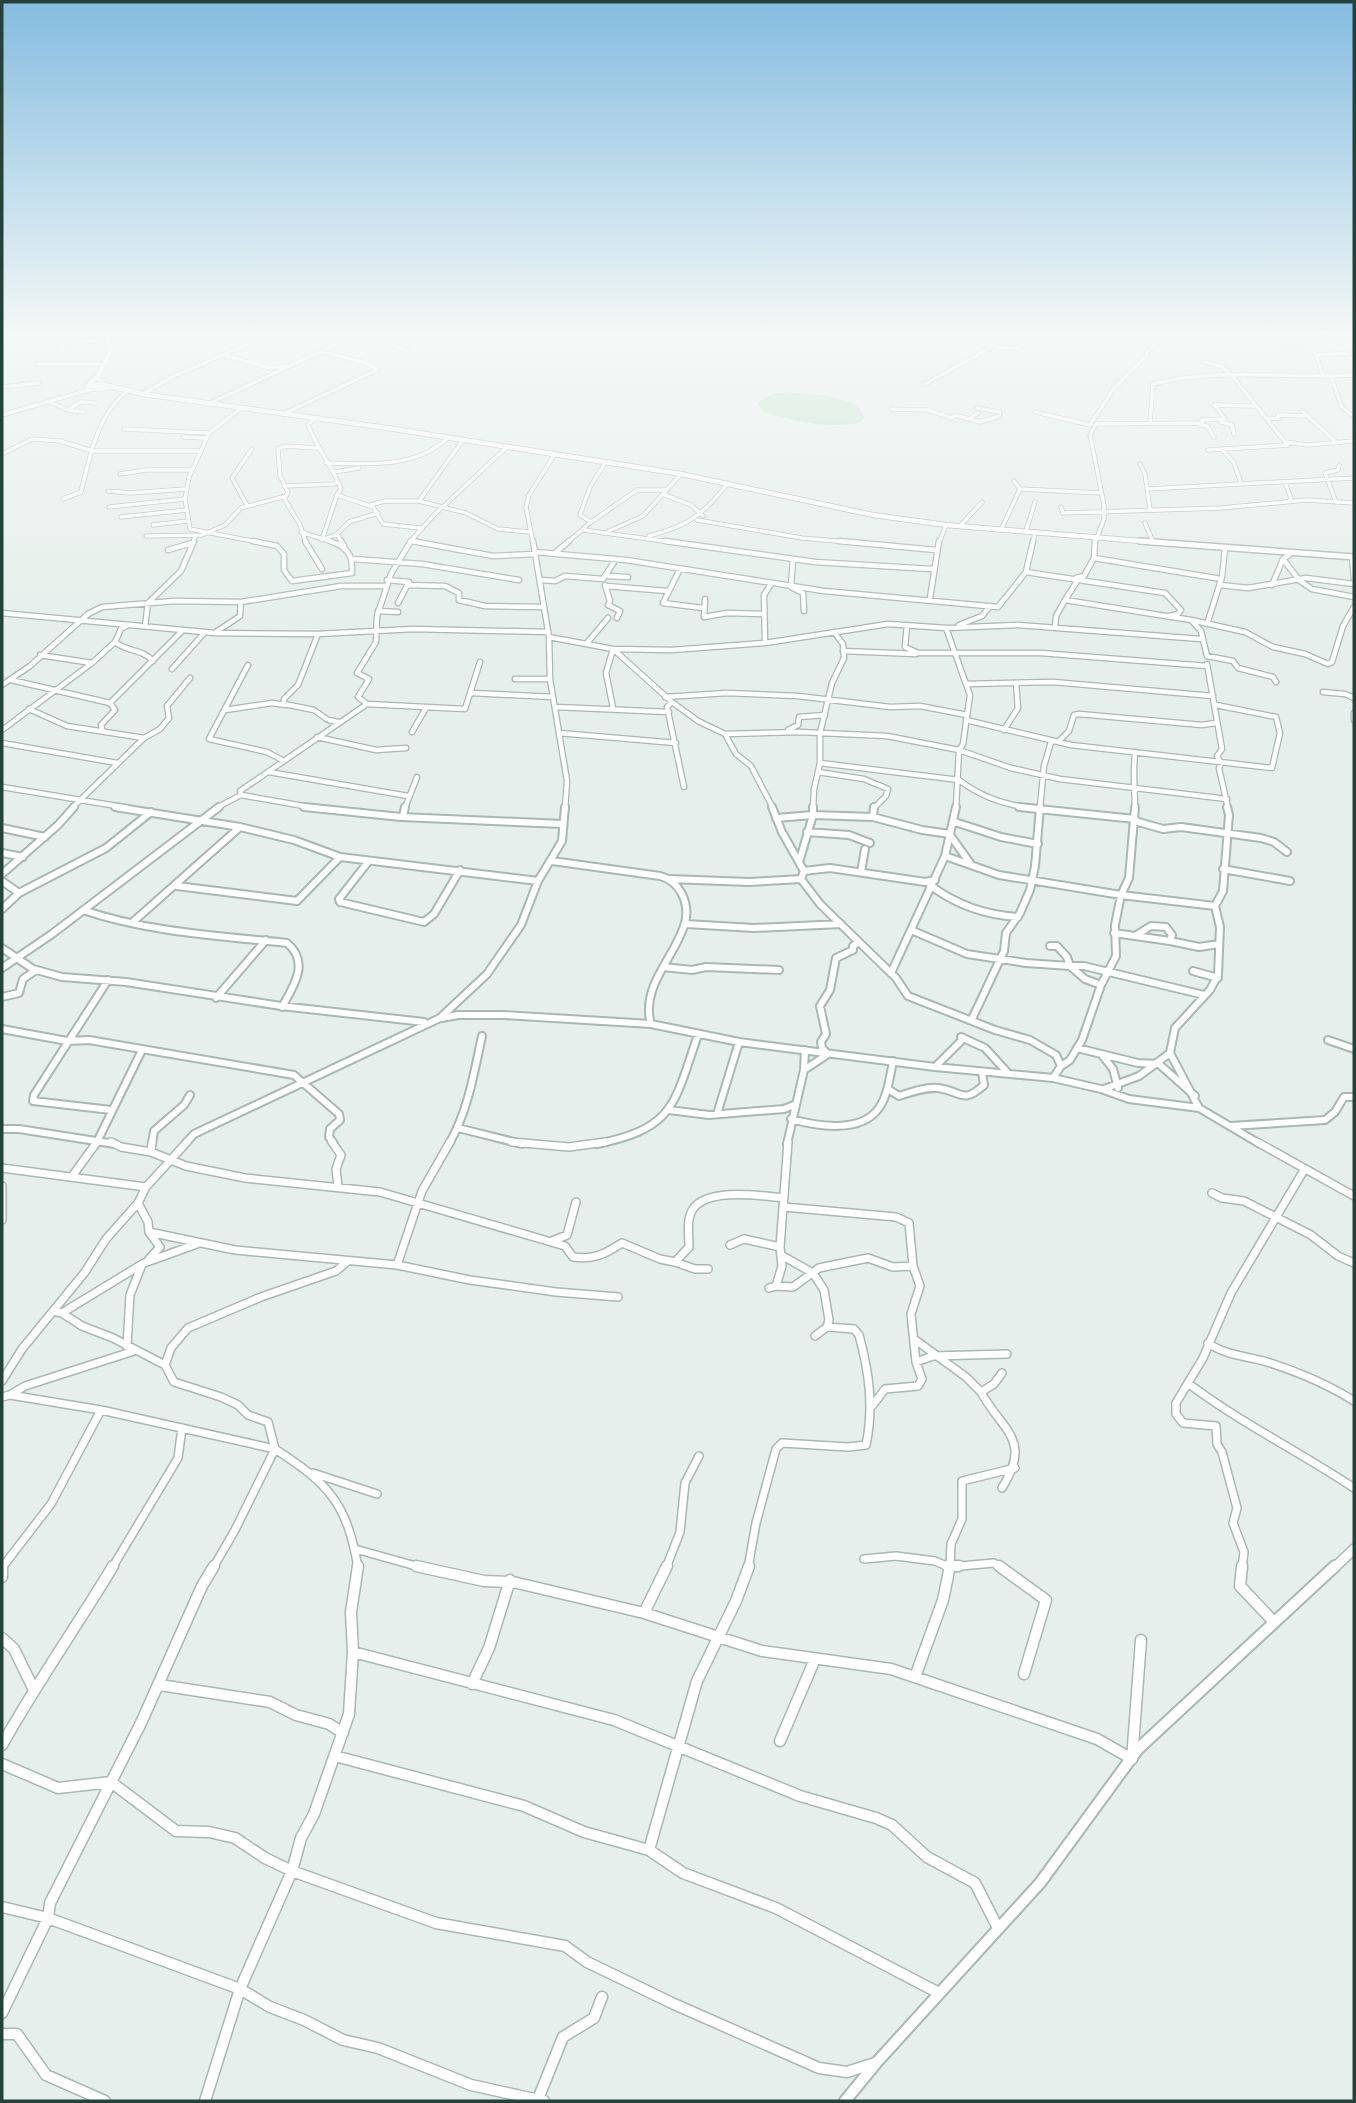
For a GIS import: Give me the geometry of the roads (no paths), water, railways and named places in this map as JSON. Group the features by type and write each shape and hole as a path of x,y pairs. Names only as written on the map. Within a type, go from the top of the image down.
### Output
{"street":[{"path":"63,499 81,492 101,430"},
{"path":"140,430 207,435"},
{"path":"213,430 207,435 191,470 186,489 190,529 205,531 209,535 259,541 276,547 284,554 284,570 292,582 352,572 353,559 337,534"},
{"path":"310,430 317,448 334,472 341,489 330,509 330,519 323,530 322,540"},
{"path":"393,430 681,474 873,515 1001,530 1353,557 1354,581 1306,578 1248,588 1214,577 1094,558"},
{"path":"1055,628 1056,616 1076,578 1084,576 1094,558 1095,538 1104,529 1106,522 1101,493 1102,481 1090,435 1093,430"},
{"path":"1210,430 1214,437"},
{"path":"1232,430 1234,434"},
{"path":"1276,430 1285,442 1308,445"},
{"path":"1323,430 1336,442"},
{"path":"183,437 207,435"},
{"path":"334,472 430,452 441,447 448,438"},
{"path":"2,454 32,439 60,441 92,452 201,451"},
{"path":"419,501 463,440"},
{"path":"1208,450 1354,440"},
{"path":"317,448 286,446 278,449 276,460 281,484 288,492 285,500 321,569"},
{"path":"480,662 465,709 367,704 358,697 369,679 357,673 376,642 373,630 394,562 420,528 475,480 507,447"},
{"path":"247,505 232,478 252,449"},
{"path":"1222,449 1234,463 1241,484"},
{"path":"440,1018 487,974 508,947 521,925 538,881 562,841 567,781 550,679 549,635 541,580 526,501 555,454"},
{"path":"326,463 368,466"},
{"path":"591,522 580,515 590,487 605,463"},
{"path":"1139,464 1150,510"},
{"path":"1336,502 1325,473 1338,470 1339,466"},
{"path":"120,474 138,469 149,472 191,470"},
{"path":"604,532 630,525 653,509 681,474"},
{"path":"1147,489 1354,478"},
{"path":"284,486 334,484 338,481"},
{"path":"1014,481 1020,489"},
{"path":"1285,482 1292,499 1289,501"},
{"path":"644,537 697,520 728,483"},
{"path":"108,491 130,494 157,489 186,489"},
{"path":"1020,489 1101,493"},
{"path":"1001,530 1020,489"},
{"path":"555,553 591,522 637,490 666,493 691,505 703,516"},
{"path":"337,495 370,505 385,501 419,501 471,515 498,529 530,532"},
{"path":"146,536 195,536 225,525 247,505 286,496"},
{"path":"109,507 185,499"},
{"path":"1061,507 1063,513 1221,508 1289,501 1354,503"},
{"path":"960,526 982,502"},
{"path":"1026,531 1035,502"},
{"path":"370,505 383,524 420,528"},
{"path":"121,517 187,510"},
{"path":"322,540 337,534 349,522 377,513"},
{"path":"697,520 802,538 936,550"},
{"path":"153,525 188,522"},
{"path":"529,522 538,522"},
{"path":"1145,523 1153,542"},
{"path":"930,598 936,550 946,524"},
{"path":"630,525 631,536"},
{"path":"665,540 681,527"},
{"path":"583,530 793,559 932,569"},
{"path":"301,532 344,546"},
{"path":"997,625 999,607 1026,572 1035,532"},
{"path":"145,626 148,603 181,571 195,536"},
{"path":"410,541 493,556 555,553 616,559 791,587 930,598 999,607"},
{"path":"168,550 192,546"},
{"path":"1215,906 1223,891 1230,815 1217,756 1222,749 1201,631 1208,623 1213,599 1221,580 1226,561 1225,548"},
{"path":"1272,585 1283,559 1292,553"},
{"path":"353,559 394,562 519,580"},
{"path":"607,576 616,559"},
{"path":"791,587 793,559"},
{"path":"1283,559 1293,565 1298,580 1321,593 1354,597"},
{"path":"680,569 663,603 703,608"},
{"path":"1026,572 1165,593 1181,610 1178,614 1164,617"},
{"path":"541,580 555,581 567,576 599,579 607,576 628,577"},
{"path":"599,579 606,586 610,601 608,605 620,611 617,618"},
{"path":"2,685 81,619 102,607 148,603 241,602 341,586 405,580 409,582 398,603"},
{"path":"765,643 764,595 771,584"},
{"path":"407,585 445,586 459,593 459,600 485,606 543,607"},
{"path":"606,586 667,591"},
{"path":"791,587 803,593 804,611"},
{"path":"1065,600 1208,623 1245,632 1273,647 1305,654 1328,664 1334,658 1343,626 1354,606 1338,595"},
{"path":"705,599 705,617 727,613 763,614"},
{"path":"215,632 240,616 241,602"},
{"path":"957,626 982,616 991,606"},
{"path":"378,611 398,612"},
{"path":"2,613 205,632 318,634 373,630 549,635 613,649 634,650 765,643 862,626 907,625 946,628 997,625 1201,639"},
{"path":"587,643 608,618"},
{"path":"1191,621 1201,631"},
{"path":"117,623 121,629"},
{"path":"2,730 92,663 115,642 121,629 130,624"},
{"path":"900,654 905,647 907,625"},
{"path":"891,974 934,883 955,822 959,750 963,744 970,695 946,628"},
{"path":"110,703 183,630"},
{"path":"172,669 205,632"},
{"path":"800,859 813,815 820,763 820,733 828,699 844,658 843,644 834,632"},
{"path":"288,705 284,704 284,699 298,685 318,634"},
{"path":"115,642 122,648 147,654 153,661"},
{"path":"905,647 918,653"},
{"path":"613,649 665,697 698,721 725,734 783,732 887,736 959,750 1012,768 1060,779 1227,799"},
{"path":"612,708 604,664 613,649"},
{"path":"634,650 632,658 636,669"},
{"path":"843,651 868,650 900,654 1041,653 1207,666"},
{"path":"40,655 92,663"},
{"path":"1207,656 1233,661 1238,667 1273,677 1276,682"},
{"path":"248,665 209,739 267,751 282,760"},
{"path":"2,874 45,837 117,763 166,723 169,718 167,706 190,678"},
{"path":"514,679 550,679"},
{"path":"11,680 110,703 115,710 101,725 102,729"},
{"path":"967,684 1053,682 1213,696"},
{"path":"1004,730 1014,720 1020,706 1016,683"},
{"path":"1324,692 1345,694 1354,698"},
{"path":"472,693 553,697"},
{"path":"665,697 727,693 828,699 890,707 920,706 1054,742 1207,761 1220,766 1272,768 1280,733 1276,718 1216,705"},
{"path":"672,702 667,707 684,787"},
{"path":"225,710 243,710 267,703 288,705 314,710 328,720 338,722"},
{"path":"241,795 240,791 282,760 367,704"},
{"path":"555,707 669,712"},
{"path":"412,732 426,708"},
{"path":"29,709 67,726 102,729 145,738"},
{"path":"1354,713 1354,720"},
{"path":"783,732 798,724 799,718 825,715"},
{"path":"972,1019 1006,944 1006,933 1016,924 1024,909 1038,844 1042,774 1054,742 1069,731 1074,715 1202,725 1216,723"},
{"path":"559,733 676,743"},
{"path":"725,734 736,754 751,766 766,791 776,818 800,859 804,871 801,879"},
{"path":"317,737 373,749 399,751 406,748"},
{"path":"2,743 117,763"},
{"path":"1053,1078 1070,1060 1082,1040 1101,985 1116,956 1114,933 1121,895 1129,878 1135,820 1136,769 1133,759 1136,752"},
{"path":"820,763 959,780 972,790 1006,804 1135,820 1163,830 1181,827 1228,834 1274,842 1287,852"},
{"path":"269,772 408,796"},
{"path":"818,772 864,779 888,789 886,796 874,806 873,817"},
{"path":"403,816 417,777"},
{"path":"2,787 240,827 294,840 340,857 368,862 460,870 538,881"},
{"path":"2,968 201,820 241,795 305,808 488,823 563,824"},
{"path":"2,909 19,893 106,848 151,812"},
{"path":"776,818 813,815 873,817 922,830 950,834 971,864"},
{"path":"955,822 1001,837 1038,844"},
{"path":"134,921 177,886 240,827"},
{"path":"2,828 45,837"},
{"path":"807,832 849,835 870,843"},
{"path":"861,872 865,849"},
{"path":"2,853 23,858"},
{"path":"945,856 999,875 1121,895 1215,906"},
{"path":"177,886 297,901 340,857"},
{"path":"552,861 602,866 669,879 749,882 801,879"},
{"path":"368,862 339,899 340,902 366,906 424,922 435,914 460,870"},
{"path":"804,871 830,868 934,883"},
{"path":"1223,869 1290,881"},
{"path":"651,1024 647,1013 649,1001 663,967 686,924 680,889 669,879"},
{"path":"801,879 820,904 891,974 903,991 917,1002 1030,1040 1056,1055 1062,1066"},
{"path":"2,881 19,893"},
{"path":"934,883 940,895 955,902 1004,916 1018,916"},
{"path":"1199,1108 1195,1096 1173,1062 1170,1042 1178,1018 1194,1008 1218,978 1220,965 1217,950 1222,934 1222,922 1215,906"},
{"path":"83,909 103,917 194,933 287,943 293,947 301,963 298,979 282,1007"},
{"path":"686,924 754,928 841,923"},
{"path":"1136,936 1151,926 1159,925 1171,932 1170,941"},
{"path":"911,930 967,954 999,960 1084,966 1204,995"},
{"path":"1114,933 1199,947 1219,944"},
{"path":"216,998 267,940"},
{"path":"828,1054 821,1042 826,1034 820,1006 827,998 834,978 836,958 853,950 853,946 859,942"},
{"path":"1050,946 1057,946 1063,951 1069,966 1085,979 1101,985"},
{"path":"2,948 36,970 54,975 108,980 282,1007 425,1023"},
{"path":"663,967 692,970 706,967 721,970 779,970"},
{"path":"2,997 19,993 23,979 36,970"},
{"path":"1193,971 1218,978"},
{"path":"108,980 67,1041 33,1101 111,1110"},
{"path":"2,1381 85,1272 106,1239 138,1203 146,1186 194,1134 389,1043 425,1023 458,1015 504,1015 651,1024 739,1042 828,1054 1053,1078 1101,1089 1129,1099 1199,1108 1354,1196"},
{"path":"2,1029 67,1041 89,1040 294,1075 339,1114 340,1120 330,1129 329,1137 341,1155 336,1169 338,1186"},
{"path":"458,1128 506,1142 592,1147 643,1129 669,1110 678,1095 698,1035"},
{"path":"397,1265 418,1201 458,1128 470,1092 482,1036"},
{"path":"935,1067 947,1059 954,1046 962,1040 961,1037 985,1048 1007,1072"},
{"path":"1082,1040 1091,1049"},
{"path":"1328,1040 1354,1049"},
{"path":"717,1114 739,1042"},
{"path":"1077,1048 1091,1049 1141,1066 1159,1064 1195,1096"},
{"path":"73,1175 97,1142 142,1050"},
{"path":"805,1050 807,1068 793,1105 780,1251 772,1287 793,1287 819,1268 868,1258 893,1267 913,1266"},
{"path":"1101,1089 1117,1088 1159,1064 1170,1053"},
{"path":"807,1068 828,1054"},
{"path":"1102,1054 1113,1069 1117,1088 1129,1099"},
{"path":"791,1119 802,1123 843,1126 876,1113 888,1089 893,1062"},
{"path":"888,1089 899,1096 922,1089 943,1087 962,1097 981,1090 984,1085 982,1072"},
{"path":"151,1152 153,1131 184,1105 190,1095"},
{"path":"1228,1125 1325,1120 1335,1112 1344,1097 1354,1097"},
{"path":"669,1110 717,1114 784,1109 793,1105"},
{"path":"2,1129 111,1142 121,1147 151,1152 169,1160 245,1178 299,1186 338,1186 380,1192 565,1246 573,1257 591,1260 611,1253 622,1243 635,1246 657,1260 675,1262 695,1269 708,1269"},
{"path":"2,1168 146,1186"},
{"path":"1274,1622 1240,1586 1244,1552 1233,1523 1237,1508 1222,1452 1217,1444 1216,1426 1183,1423 1176,1414 1176,1403 1189,1384 1231,1293 1304,1170"},
{"path":"2,1186 2,1220"},
{"path":"1212,1193 1222,1198 1244,1201 1311,1235 1338,1256 1354,1263"},
{"path":"675,1262 689,1247 692,1211 699,1200 713,1195 784,1198"},
{"path":"550,1242 567,1235 576,1202"},
{"path":"131,1348 127,1311 137,1274 160,1247 149,1232 148,1222 138,1203"},
{"path":"785,1207 905,1219 911,1227 913,1266 919,1286 911,1314 916,1362 922,1379 918,1385 887,1387 877,1393 870,1411"},
{"path":"149,1232 197,1244 397,1265 488,1283 618,1297"},
{"path":"730,1245 744,1239 780,1251 813,1273 824,1290 829,1320 827,1327 815,1336"},
{"path":"62,1313 144,1263 197,1244"},
{"path":"165,1365 171,1348 188,1328 261,1297 336,1270 348,1261"},
{"path":"2,2013 48,1918 50,1903 160,1685 202,1586 275,1450 268,1422 248,1415 238,1405 221,1396 174,1381 165,1365 82,1326 62,1313 53,1311"},
{"path":"649,1850 697,1681 736,1601 751,1559 756,1523 776,1449 782,1443 848,1447 866,1445 869,1433 870,1389 859,1335 855,1329 827,1327"},
{"path":"914,1339 933,1356 971,1380 991,1411 1006,1424 1008,1436 1015,1447 1014,1468 1002,1488"},
{"path":"1208,1343 1228,1356 1246,1356 1339,1390 1354,1401"},
{"path":"6,1396 25,1385 131,1348"},
{"path":"916,1362 933,1356 1007,1354"},
{"path":"981,1392 994,1384 1002,1373"},
{"path":"1189,1384 1225,1411 1300,1452 1354,1488"},
{"path":"6,1396 101,1410 275,1450 334,1495 343,1512 355,1549 359,1572 351,1612 350,1633 354,1652 349,1714 314,1814 301,1838 292,1871 240,1989 205,2101"},
{"path":"2,1577 3,1564 51,1504 101,1410"},
{"path":"2,1745 34,1690 68,1642 178,1458 182,1427"},
{"path":"644,1613 678,1540 685,1483 699,1456"},
{"path":"915,1677 943,1600 951,1544 962,1519 962,1481 1014,1468"},
{"path":"307,1472 377,1494"},
{"path":"355,1549 409,1566 488,1582 510,1580 526,1587 644,1613 762,1651 891,1669 1097,1739 1132,1759"},
{"path":"845,2101 877,2062 1040,1883 1138,1749 1354,1549"},
{"path":"864,1559 896,1556 935,1561 949,1567 994,1563 1046,1600 1024,1674"},
{"path":"472,1684 489,1648 510,1580"},
{"path":"2,1639 10,1643 22,1661 27,1682 34,1690"},
{"path":"1132,1759 1141,1640"},
{"path":"354,1652 614,1720 800,1796 848,1808 892,1825 927,1857 975,1883 998,1928"},
{"path":"780,1741 815,1659"},
{"path":"160,1685 270,1702 296,1716 329,1724 343,1733"},
{"path":"335,1756 524,1806 584,1832 649,1850 683,1873 776,1908 939,1993"},
{"path":"2,1764 58,1788 111,1782 176,1831 209,1832 235,1838 265,1858 292,1871 436,1923 565,1946 587,1962 661,1998 819,2068 847,2072 877,2062"},
{"path":"2,1907 48,1918 240,1989 270,2007 344,2039 378,2048 471,2085 541,2100 563,2038 594,2018 602,1997"},
{"path":"2,2034 17,2034 46,2075 105,2101"}]}
